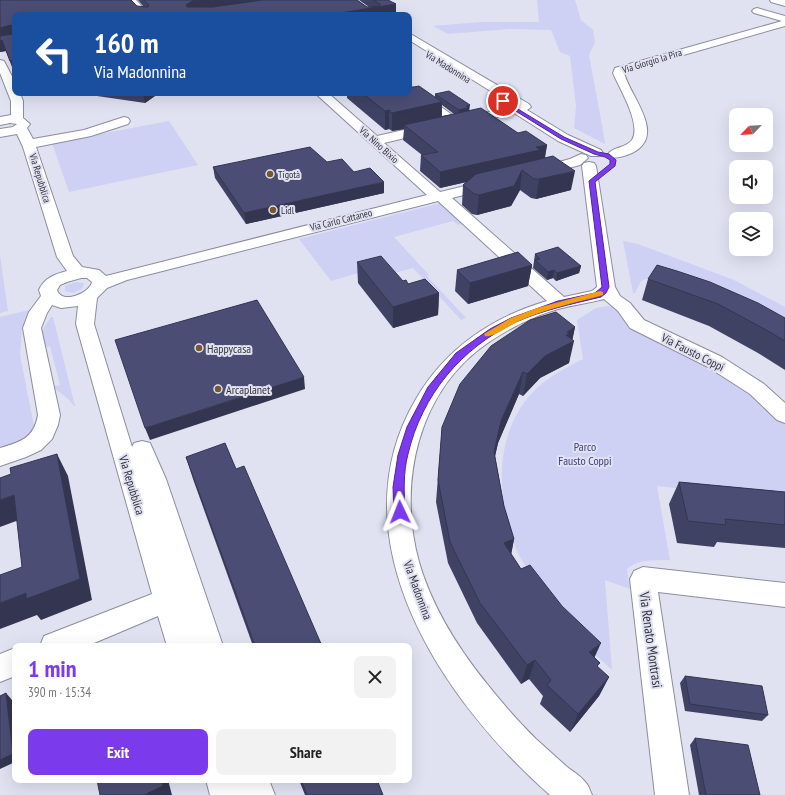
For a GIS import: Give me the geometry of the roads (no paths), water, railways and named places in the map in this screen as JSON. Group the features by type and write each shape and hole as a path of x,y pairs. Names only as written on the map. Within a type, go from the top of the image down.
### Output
{"street":[{"path":"131,0 142,12"},
{"path":"774,0 785,3"},
{"path":"757,11 785,19"},
{"name":"Via Giorgio la Pira","path":"598,165 633,147 641,136 641,125 618,73 619,70 785,23"},
{"path":"374,141 525,108 412,38"},
{"name":"Via Madonnina","path":"412,44 569,141 596,153 610,157 614,162 598,165 569,141"},
{"name":"Via Repubblica","path":"0,63 4,78 12,90"},
{"path":"412,91 456,123"},
{"path":"2,94 12,94"},
{"name":"Via Repubblica","path":"16,96 17,101 10,123 29,144 70,275"},
{"name":"Via Nino Bixio","path":"324,96 560,303"},
{"path":"29,144 86,133 124,121"},
{"path":"596,153 606,287"},
{"path":"523,176 562,166 598,165"},
{"name":"Via Carlo Cattaneo","path":"59,300 121,276 501,181"},
{"path":"0,457 27,448 39,441 48,426 49,415 33,338 42,320 59,300 48,291 50,286 70,275 93,274 96,286"},
{"name":"Via Repubblica","path":"85,324 96,286"},
{"name":"Via Madonnina","path":"575,795 558,781 507,731 473,690 448,654 431,625 408,570 400,524 399,494 402,455 415,418 431,389 459,355 492,331 528,314 560,303 598,295 603,292 606,287"},
{"name":"Via Fausto Coppi","path":"606,287 613,299 624,307 637,324 715,362 757,390 785,415"},
{"name":"Via Repubblica","path":"59,300 85,324 154,478 166,554"},
{"path":"166,554 167,600 180,643"},
{"path":"166,554 209,643"},
{"name":"Via Renato Montrasi","path":"672,795 643,578 785,595"},
{"path":"61,643 167,600"},
{"path":"0,668 12,663"},
{"path":"223,783 227,795"},
{"path":"254,783 258,795"}],"place":[{"name":"Tigotà","path":"270,174"},
{"name":"Lidl","path":"273,210"},
{"name":"Happycasa","path":"199,348"},
{"name":"Arcaplanet","path":"218,389"}],"park label":[{"name":"Parco Fausto Coppi","path":"585,453"}]}
